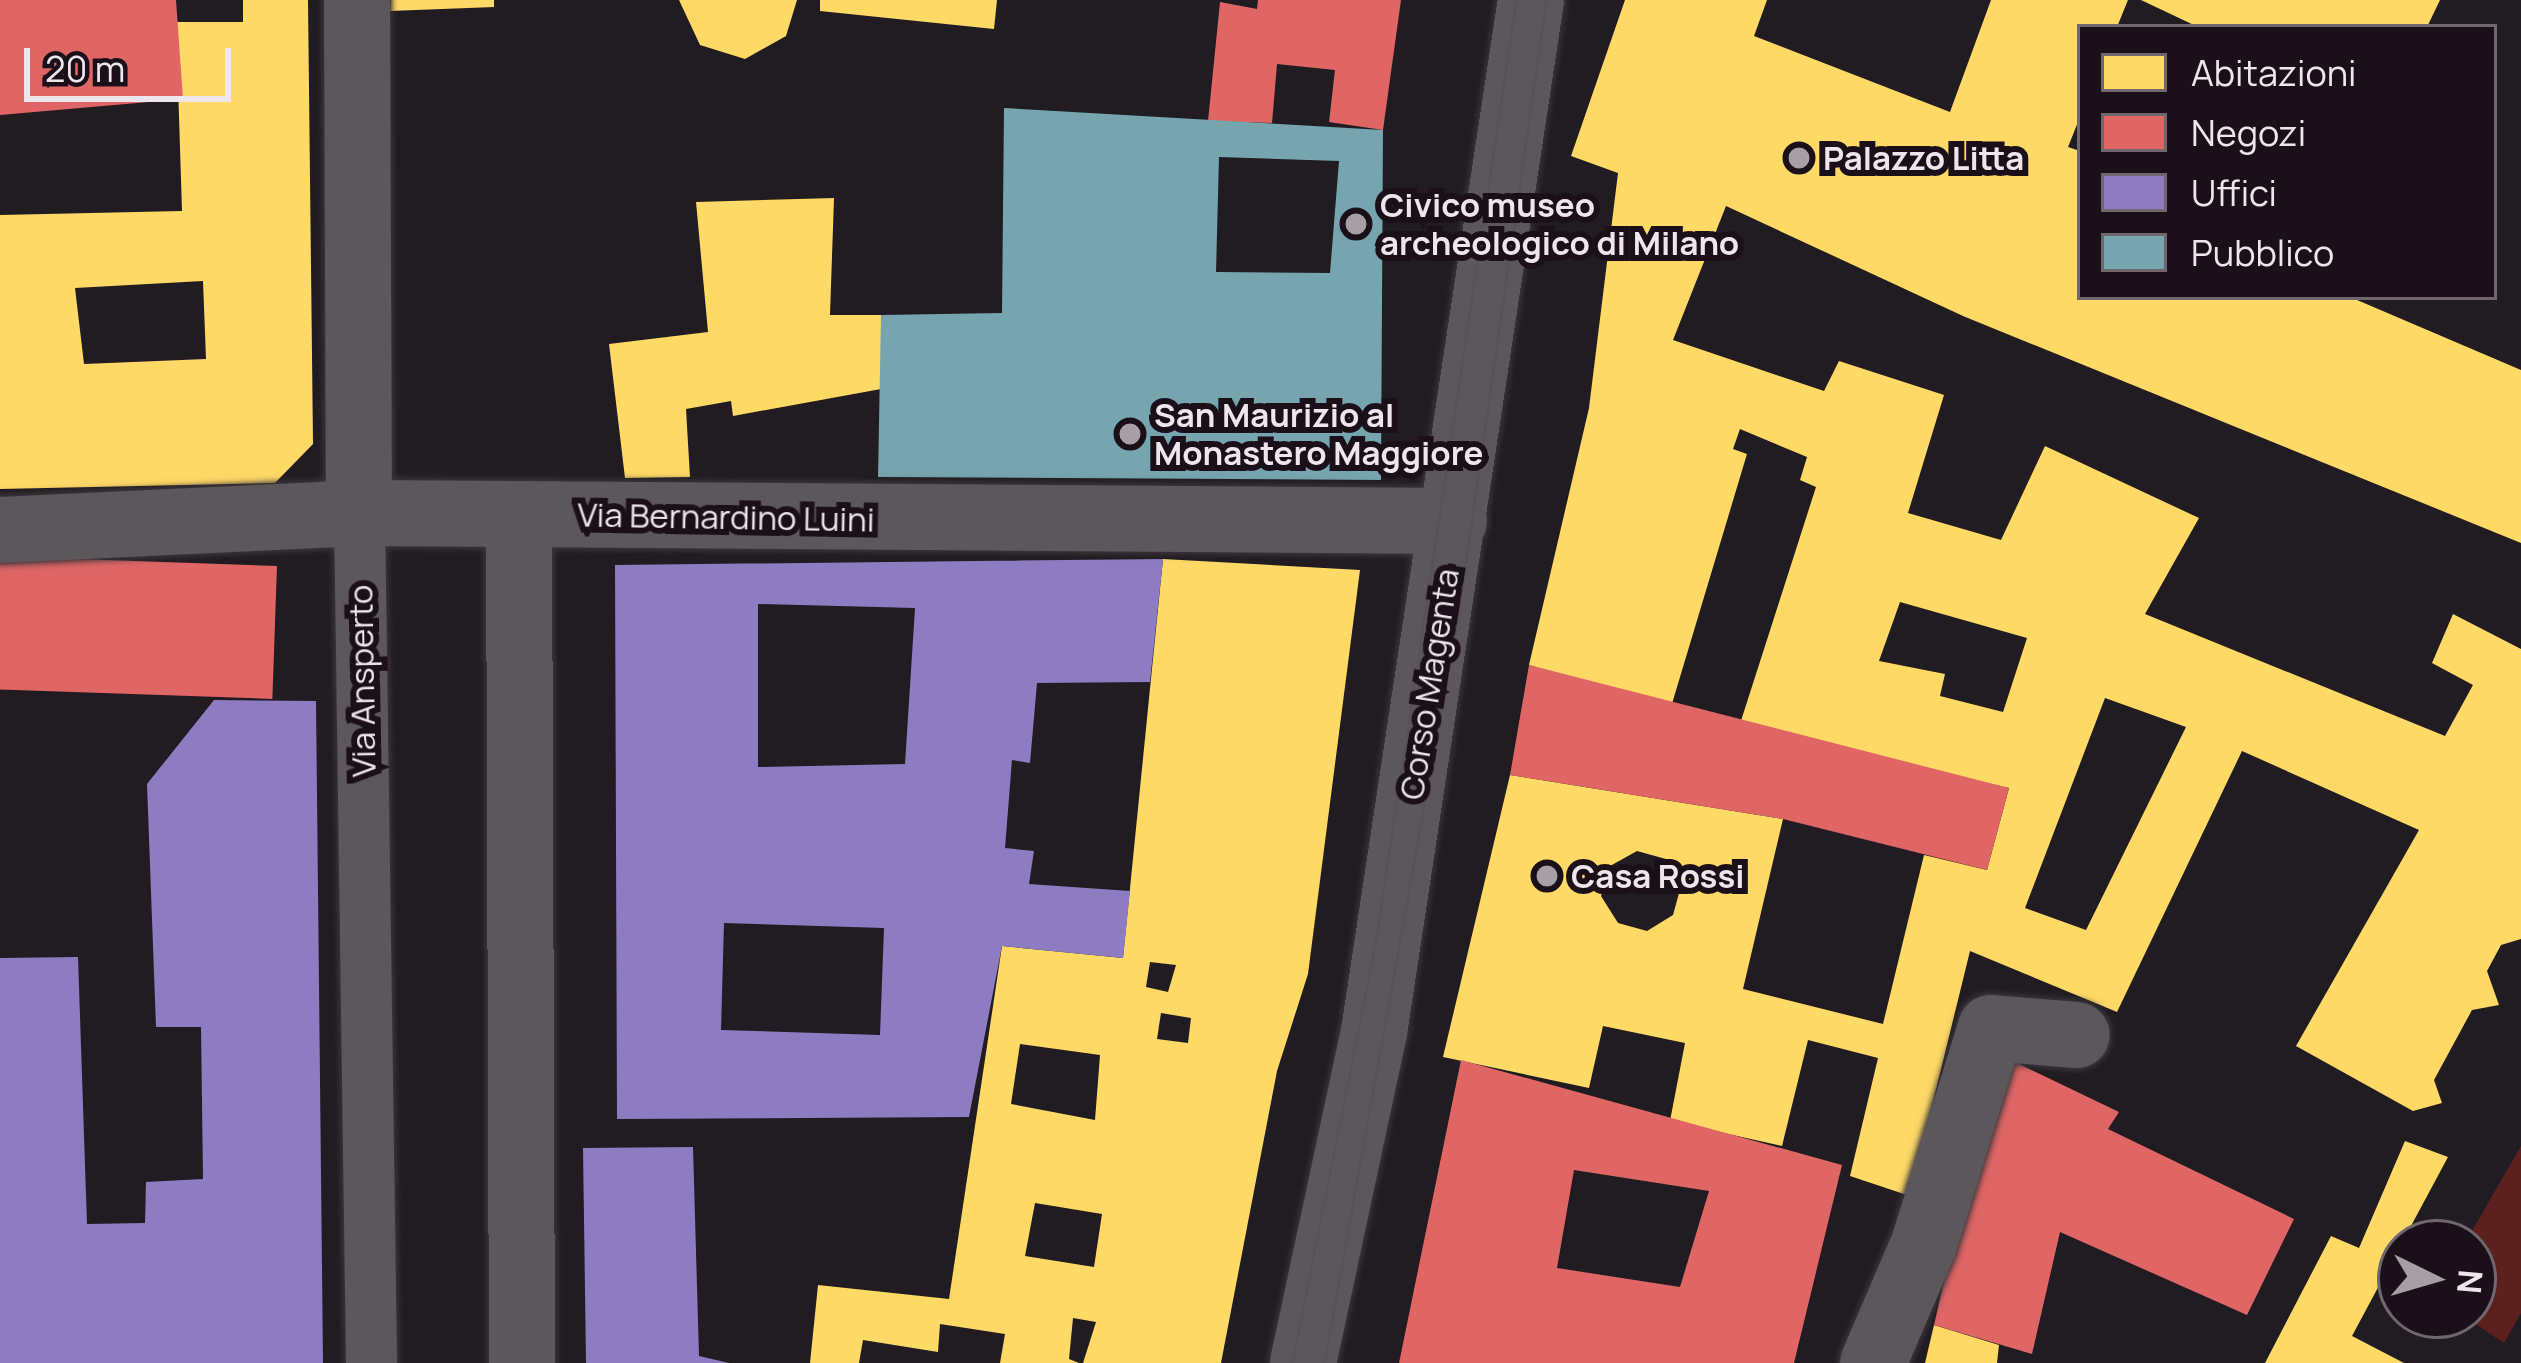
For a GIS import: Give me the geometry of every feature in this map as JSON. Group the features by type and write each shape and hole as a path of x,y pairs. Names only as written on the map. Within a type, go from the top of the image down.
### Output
{"street":[{"name":"Via Ansperto","path":"357,0 370,1363"},
{"name":"Corso Magenta","path":"1303,1363 1374,1032 1531,0"},
{"name":"Via Bernardino Luini","path":"0,530 359,513 1454,521"},
{"path":"519,514 521,1363"},
{"path":"1874,1363 1924,1244 1991,1028 2077,1035"}],"shaded area":[{"path":"2521,1146 2521,1313 2504,1343 2497,1338 2497,1219 2479,1219"}],"building: Abitazioni":[{"path":"243,0 308,0 313,444 275,483 0,489 0,215 182,211 176,22 243,22","holes":["203,281 206,359 84,364 75,288"]},
{"path":"391,0 494,0 494,7 390,11"},
{"path":"679,0 797,0 786,36 745,59 700,45"},
{"path":"820,0 997,0 994,29 820,11"},
{"path":"1625,0 1767,0 1754,36 1950,112 1991,0 2128,0 2118,24 2077,24 2077,124 2068,147 2077,150 2077,300 2357,300 2521,370 2521,543 1963,316 1726,206 1673,340 1824,391 1839,361 1944,395 1908,513 2001,540 2045,446 2199,518 2145,614 2445,736 2473,685 2432,663 2453,614 2521,649 2521,939 2501,945 2487,971 2499,1005 2472,1010 2434,1080 2442,1103 2413,1111 2296,1046 2419,830 2242,751 2117,1012 1970,951 1910,1196 1850,1176 1878,1058 1808,1040 1782,1146 1670,1121 1685,1043 1603,1026 1589,1088 1443,1057 1510,775 1783,819 1743,989 1883,1024 1924,855 1987,870 2009,788 1739,727 1816,487 1800,480 1807,457 1740,429 1733,449 1747,454 1671,707 1529,665 1589,408 1618,173 1571,156","holes":["1900,602 2027,638 2003,712 1940,696 1945,674 1879,661","2105,698 2186,727 2086,930 2025,908","1637,851 1666,859 1681,886 1673,915 1647,931 1618,923 1601,896 1610,866"]},
{"path":"2141,0 2440,0 2428,24 2192,24"},
{"path":"834,198 830,315 881,315 881,389 733,416 731,401 686,409 690,477 625,478 609,344 708,332 696,202"},
{"path":"1163,559 1360,570 1308,974 1277,1071 1221,1363 1083,1363 1096,1322 1073,1318 1069,1359 1079,1363 1000,1363 1005,1334 940,1324 938,1352 863,1340 859,1363 810,1363 818,1285 949,1299 1002,946 1123,958","holes":["1150,962 1176,965 1168,992 1146,987","1161,1013 1191,1018 1188,1043 1157,1039","1020,1044 1100,1055 1095,1120 1011,1104","1035,1203 1102,1214 1094,1267 1025,1256"]},
{"path":"2405,1141 2448,1157 2415,1219 2377,1219 2377,1289 2352,1336 2404,1363 2265,1363 2331,1236 2359,1248"},
{"path":"1934,1325 1999,1345 1997,1363 1925,1363"}],"building: Negozi":[{"path":"0,0 176,0 183,99 0,115"},
{"path":"1258,0 1401,0 1383,130 1329,122 1335,70 1277,64 1272,123 1208,121 1220,2 1257,9"},
{"path":"0,556 277,566 272,699 0,689"},
{"path":"1529,665 2009,788 1987,870 1783,819 1510,775"},
{"path":"1996,1053 2119,1112 2108,1129 2294,1219 2247,1315 2060,1232 2032,1354 1934,1325"},
{"path":"1461,1060 1842,1165 1794,1363 1399,1363","holes":["1574,1170 1709,1191 1680,1287 1557,1268"]}],"building: Uffici":[{"path":"1163,559 1150,682 1037,683 1030,763 1012,760 1005,848 1034,851 1029,884 1130,891 1123,958 1002,946 969,1117 617,1119 615,565","holes":["758,604 915,608 905,764 758,767","724,923 884,928 880,1035 721,1030"]},
{"path":"214,700 316,701 323,1363 0,1363 0,958 78,957 87,1224 145,1223 146,1182 203,1179 201,1027 156,1027 147,784"},
{"path":"693,1147 699,1356 729,1363 586,1363 583,1148"}],"building: Pubblico":[{"path":"1004,108 1383,130 1381,480 878,477 881,315 1002,313","holes":["1219,157 1339,161 1330,273 1216,272"]}],"tram line":[{"path":"1292,1363 1375,945 1516,0"},
{"path":"1324,1363 1458,615 1546,0"}],"place":[{"name":"Palazzo Litta","path":"1799,158"},
{"name":"Civico museo archeologico di Milano","path":"1356,224"},
{"name":"San Maurizio al Monastero Maggiore","path":"1130,434"},
{"name":"Casa Rossi","path":"1547,876"}]}
